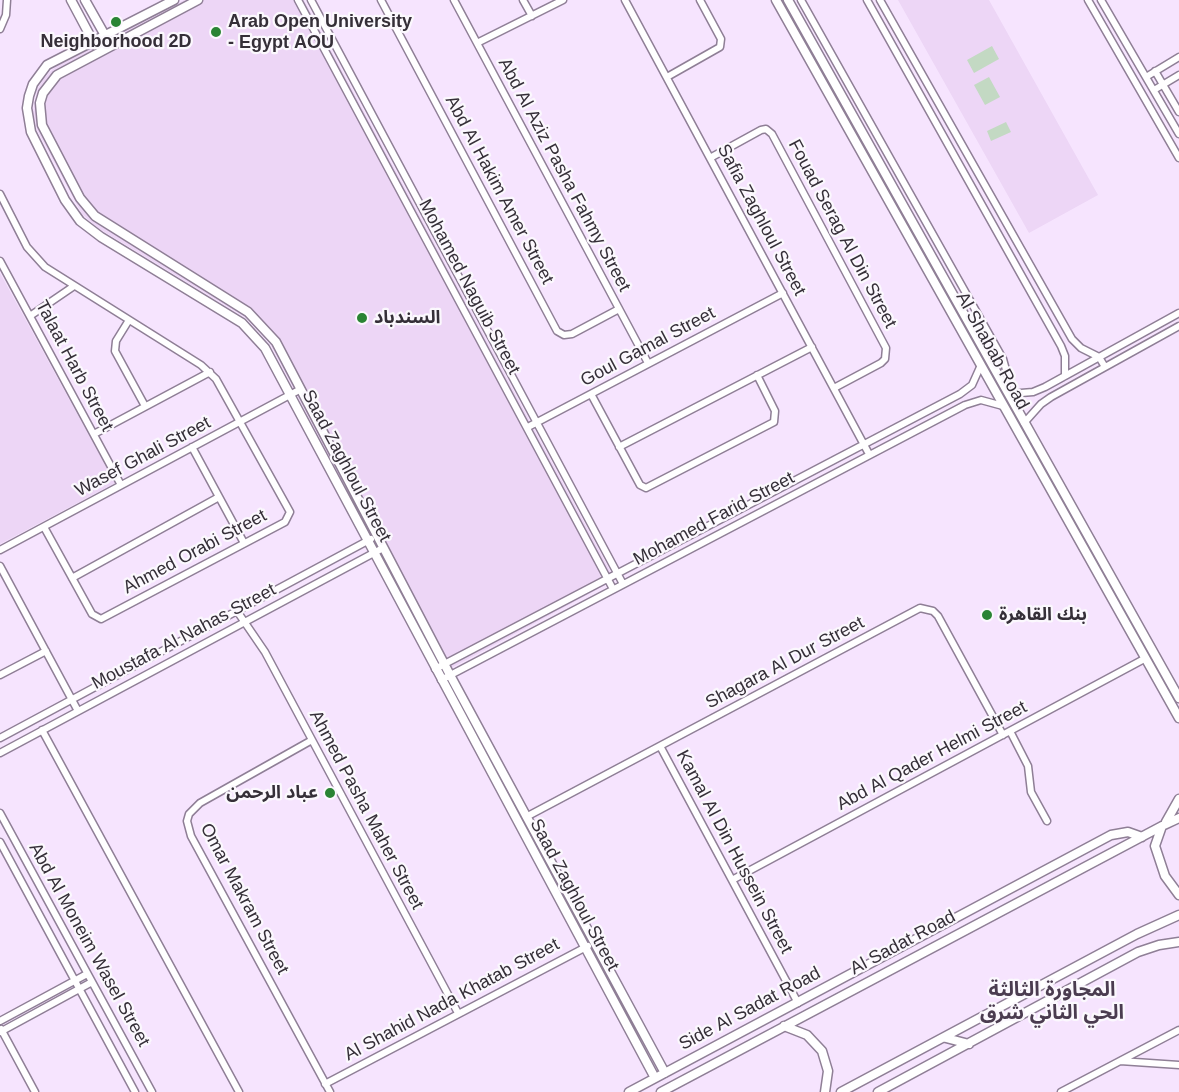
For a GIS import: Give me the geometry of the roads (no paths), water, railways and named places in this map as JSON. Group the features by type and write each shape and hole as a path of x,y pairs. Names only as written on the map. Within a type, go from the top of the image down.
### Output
{"street":[{"path":"0,29 6,15 7,0"},
{"path":"71,0 99,52"},
{"path":"86,0 111,46"},
{"name":"Saad Zaghloul Street","path":"174,0 57,58 39,74 29,96 28,120 36,143 72,211 90,229 251,330 265,348 655,1078"},
{"name":"Saad Zaghloul Street","path":"198,0 66,69 49,83 43,93 39,114 46,135 87,207 104,223 259,321 276,342 444,664 665,1073"},
{"name":"Mohamed Naguib Street","path":"298,0 613,589"},
{"name":"Mohamed Naguib Street","path":"311,0 623,584"},
{"name":"Abd Al Hakim Amer Street","path":"381,0 557,331 564,335 572,334 619,309"},
{"name":"Abd Al Aziz Pasha Fahmy Street","path":"454,0 648,363"},
{"path":"524,0 532,16"},
{"path":"477,43 563,0"},
{"name":"Safia Zaghloul Street","path":"626,0 869,454"},
{"path":"667,77 720,47 721,39 700,0"},
{"name":"Al Shabab Road","path":"776,0 1179,718"},
{"name":"Al Shabab Road","path":"788,0 1024,423 1176,688 1179,698"},
{"path":"801,0 1003,359 1008,377 1004,386"},
{"path":"867,0 1061,346 1065,356 1065,376"},
{"path":"880,0 1072,339 1081,348 1099,357 1104,367"},
{"path":"1088,0 1179,158"},
{"path":"1101,0 1179,134"},
{"path":"86,28 91,28 98,23"},
{"path":"890,39 900,34"},
{"path":"1146,76 1179,57"},
{"path":"1155,71 1179,112"},
{"path":"1154,90 1179,75"},
{"path":"353,101 363,96"},
{"name":"Fouad Serag Al Din Street","path":"710,158 764,129 772,134 886,348 885,359 881,363 834,388"},
{"path":"948,144 958,138"},
{"path":"975,192 985,186"},
{"name":"Ahmed Orabi Street","path":"0,195 35,258 74,286 210,372 222,388 290,512 288,519 101,619 92,614 44,526"},
{"path":"119,248 128,237"},
{"path":"143,262 150,251"},
{"name":"Talaat Harb Street","path":"0,261 121,485"},
{"path":"30,316 74,286"},
{"name":"Goul Gamal Street","path":"528,427 783,293"},
{"path":"1009,394 1033,392 1179,313"},
{"path":"129,320 116,341 115,351 145,406"},
{"path":"1024,423 1041,404 1179,326"},
{"path":"620,447 812,347"},
{"name":"Mohamed Farid Street","path":"435,669 960,394 972,385 981,365"},
{"path":"94,434 210,372"},
{"path":"591,394 643,487 650,487 774,422 775,411 757,375"},
{"name":"Wasef Ghali Street","path":"0,550 300,389"},
{"path":"960,394 965,398 965,405"},
{"name":"Mohamed Farid Street","path":"441,680 965,405 981,400 1005,406"},
{"path":"192,447 244,543"},
{"path":"72,578 219,497"},
{"name":"Moustafa Al Nahas Street","path":"0,738 377,536"},
{"name":"Moustafa Al Nahas Street","path":"0,753 383,548"},
{"path":"0,566 78,711"},
{"name":"Shagara Al Dur Street","path":"526,818 920,608 927,608 938,616 1003,735"},
{"name":"Ahmed Pasha Maher Street","path":"237,611 265,652 458,1013"},
{"path":"0,675 46,651"},
{"name":"Abd Al Qader Helmi Street","path":"732,880 1146,658"},
{"path":"42,730 239,1092"},
{"path":"1010,731 1028,766 1031,792 1047,821"},
{"name":"Omar Makram Street","path":"312,740 200,803 194,807 187,821 191,836 330,1092"},
{"name":"Kamal Al Din Hussein Street","path":"660,746 798,1003"},
{"path":"1179,799 1155,839 1156,853 1165,876 1179,895"},
{"name":"Abd Al Moneim Wasel Street","path":"0,813 152,1092"},
{"path":"517,823 526,818"},
{"name":"Al Sadat Road","path":"661,1092 1052,883 1179,818"},
{"name":"Side Al Sadat Road","path":"629,1092 1111,835 1128,832 1142,837"},
{"name":"Abd Al Moneim Wasel Street","path":"0,842 135,1092"},
{"path":"1045,870 1052,883"},
{"path":"841,1092 946,1038 1137,934 1179,915"},
{"path":"1137,934 1138,952"},
{"path":"878,1092 1138,952 1159,945 1179,942"},
{"name":"Al Shahid Nada Khatab Street","path":"325,1084 594,943"},
{"path":"0,1021 87,974"},
{"path":"35,1092 1,1030 92,982"},
{"path":"783,1026 807,1035 822,1051 828,1071 825,1092"},
{"path":"1061,1092 1179,1030"},
{"path":"946,1038 969,1044"},
{"path":"698,1054 723,1060"},
{"path":"1119,1061 1179,1065"}],"place":[{"name":"Neighborhood 2D","path":"116,22"},
{"name":"Arab Open University - Egypt AOU","path":"216,32"},
{"name":"السندباد","path":"362,318"},
{"name":"بنك القاهرة","path":"987,615"},
{"name":"عباد الرحمن","path":"330,793"}],"district":[{"name":"المجاورة الثالثة الحي الثاني شرق","path":"1052,1002"}]}
